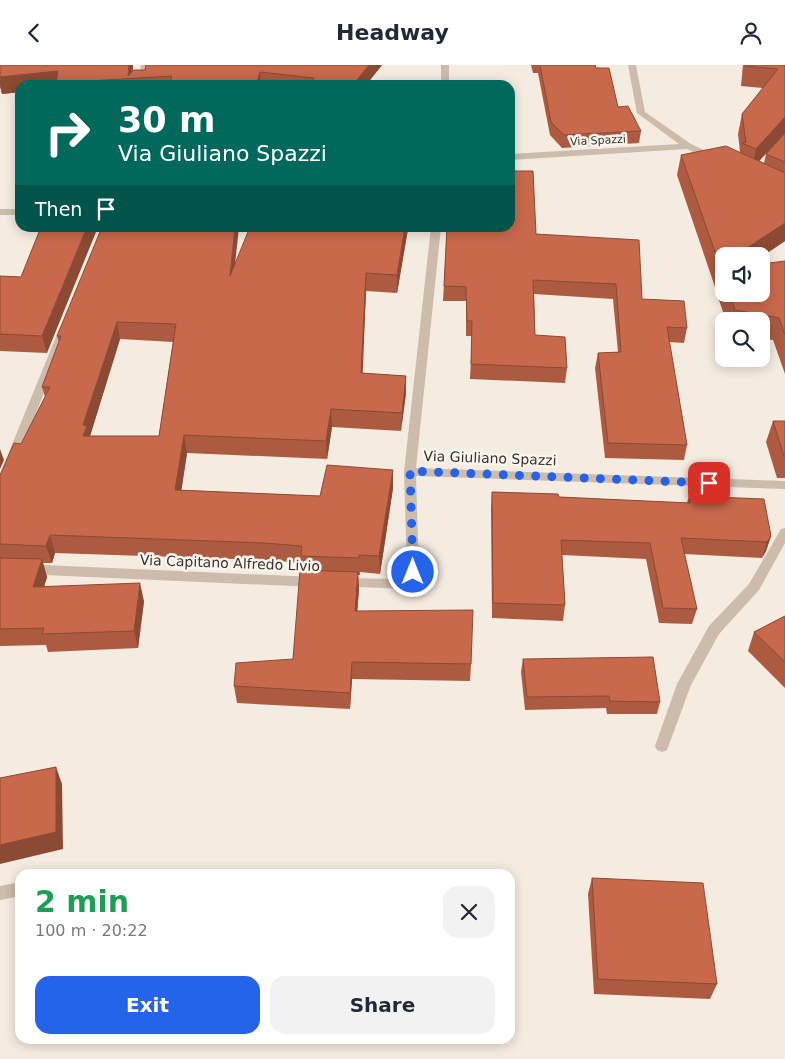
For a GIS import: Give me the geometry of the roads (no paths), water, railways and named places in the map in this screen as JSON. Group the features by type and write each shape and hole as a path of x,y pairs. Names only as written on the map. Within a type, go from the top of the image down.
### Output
{"street":[{"path":"143,80 145,65"},
{"path":"444,80 445,65"},
{"path":"632,65 641,113 688,146 720,161"},
{"name":"Via Spazzi","path":"515,157 688,146"},
{"path":"0,212 15,212"},
{"name":"Via Giuliano Spazzi","path":"435,232 410,471 785,485"},
{"path":"0,489 69,317"},
{"name":"Via Capitano Alfredo Livio","path":"0,568 404,584 413,572 410,471"},
{"path":"662,746 684,684 714,630 754,587 785,533"},
{"path":"0,893 15,890"}]}
